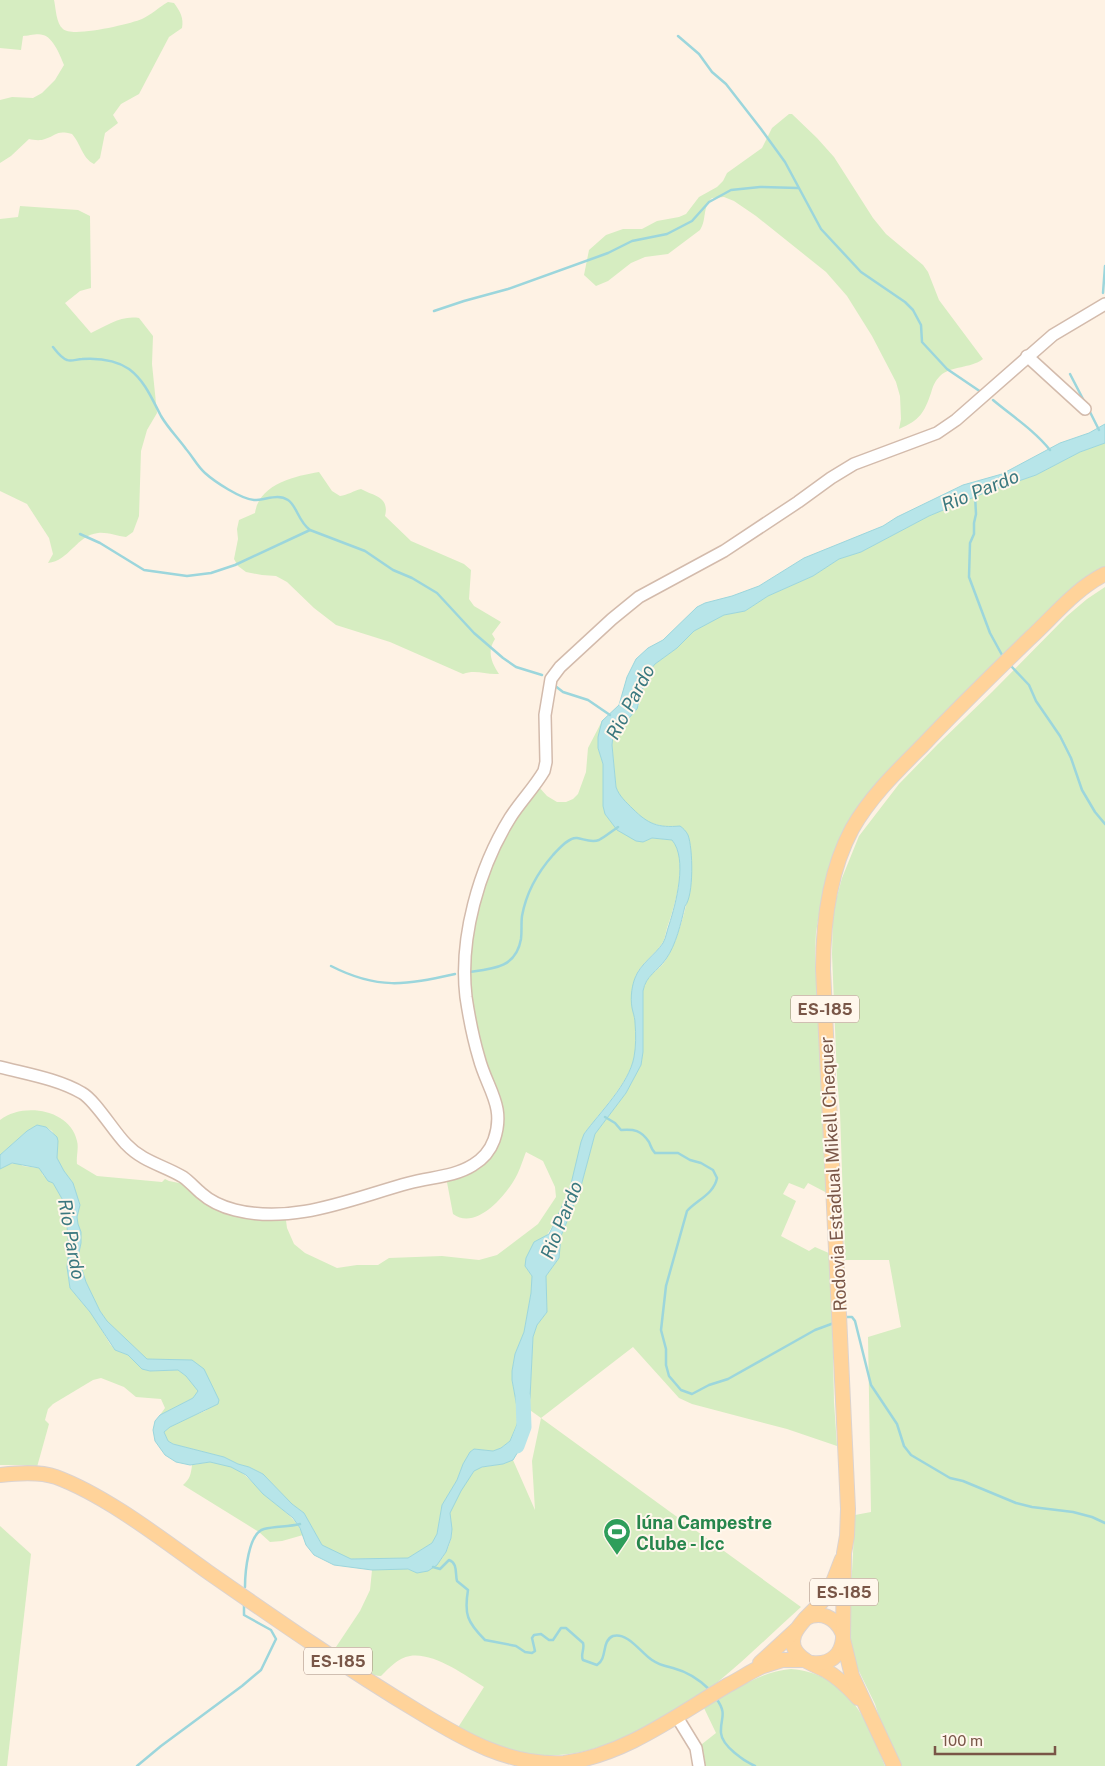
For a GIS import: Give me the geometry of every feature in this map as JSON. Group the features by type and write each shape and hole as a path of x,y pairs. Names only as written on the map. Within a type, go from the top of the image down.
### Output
{"main road":[{"name":"Rodovia Estadual Mikell Chequer","path":"844,1553 847,1527 847,1480 823,969 823,938 834,874 852,831 862,813 885,784 978,687 1068,601 1105,574"},
{"name":"ES-185","path":"0,1475 26,1473 54,1476 83,1488 137,1522 299,1636 469,1742 508,1758 530,1762 563,1763 593,1756 640,1738 752,1671 776,1661 820,1664 834,1658 842,1646 844,1553"},
{"name":"ES-185","path":"752,1671 796,1630 826,1595 844,1553"},
{"name":"ES-185","path":"806,1618 818,1615 830,1618 839,1626 842,1635"},
{"path":"796,1630 794,1636 796,1650 809,1662 848,1687 868,1710"},
{"path":"842,1635 852,1676 894,1766"}],"street":[{"path":"0,1068 60,1083 82,1093 90,1099 118,1135 139,1156 182,1176 213,1201 238,1211 270,1215 326,1207 412,1182 460,1172 480,1161 487,1154 495,1138 498,1113 492,1089 479,1060 467,999 465,961 470,923 478,890 495,846 510,817 544,771 546,762 545,715 549,688 555,673 612,619 639,597 724,551 854,464 937,433 956,420 1053,335 1105,304"},
{"path":"1027,356 1084,409"},
{"path":"676,1717 696,1748 699,1766"}],"green space":[{"path":"0,0 54,0 58,20 63,29 77,32 114,27 136,21 168,2 174,3 178,9 182,18 182,28 169,37 139,94 121,104 113,115 118,123 105,133 100,158 94,164 84,155 72,134 63,133 43,140 29,139 11,156 0,163 0,100 12,97 33,98 42,93 55,80 64,65 53,43 43,35 23,36 21,50 0,48"},
{"path":"789,114 792,114 834,157 873,218 886,234 923,265 928,272 939,300 983,359 950,370 940,376 934,384 926,406 917,419 899,429 901,419 900,396 896,382 872,336 847,296 826,272 756,216 734,201 724,197 712,198 707,205 700,230 668,254 645,257 631,263 608,281 596,286 584,275 589,250 606,235 623,229 642,229 657,221 686,214 699,197 717,187 727,173 762,148 772,128"},
{"path":"20,206 78,210 90,216 91,288 80,291 65,303 91,333 114,322 132,317 139,318 153,336 152,364 157,413 147,430 141,451 139,516 133,532 126,537 105,533 91,535 84,538 62,558 48,563 53,554 49,538 27,504 0,491 0,219 18,217"},
{"path":"1105,443 1105,572 883,783 824,887 816,932 815,953 818,1015 827,1095 829,1194 808,1183 804,1189 789,1183 783,1194 796,1201 781,1236 809,1251 815,1247 831,1254 834,1402 837,1446 787,1429 692,1404 679,1398 633,1347 541,1418 527,1408 530,1398 533,1337 537,1325 547,1312 546,1276 559,1258 561,1236 580,1190 595,1134 626,1093 641,1065 643,1052 643,991 647,980 664,963 673,946 685,911 689,890 691,852 687,837 680,826 663,826 647,822 625,802 616,787 612,745 613,736 639,705 650,670 694,631 709,622 724,615 745,611 768,596 813,576 839,559 861,552 929,516 984,493 1036,475 1080,452"},
{"path":"319,472 332,491 340,496 361,489 379,498 385,504 385,516 411,541 464,564 471,570 469,599 474,606 501,622 492,634 495,639 491,648 492,661 499,674 472,672 463,674 390,642 336,625 314,608 287,582 276,576 246,572 238,566 234,559 239,520 255,513 263,495 271,488 289,479"},
{"path":"1105,587 1105,1766 895,1766 875,1704 856,1665 850,1645 849,1594 855,1515 871,1512 868,1337 901,1327 889,1260 845,1260 832,954 833,911 842,878 859,836 899,784 1067,616"},
{"path":"602,721 598,748 603,764 603,806 605,814 617,830 643,842 652,838 672,840 680,859 677,895 664,940 639,970 634,981 632,997 636,1038 635,1053 631,1067 613,1097 584,1134 572,1182 563,1205 546,1236 525,1266 532,1276 531,1293 524,1332 515,1354 512,1371 519,1418 510,1441 493,1451 474,1449 470,1452 457,1480 442,1505 437,1534 432,1543 408,1558 351,1559 333,1552 322,1545 304,1513 292,1504 263,1474 224,1457 173,1444 168,1441 164,1432 170,1427 205,1411 219,1400 214,1392 181,1360 147,1359 107,1321 86,1282 78,1257 81,1232 77,1217 80,1205 73,1183 57,1158 58,1141 52,1131 37,1125 27,1131 0,1155 0,1120 10,1114 33,1110 56,1116 73,1130 78,1144 77,1164 97,1176 162,1182 165,1179 184,1184 205,1201 285,1213 287,1228 294,1244 305,1253 337,1268 357,1265 378,1265 389,1258 442,1256 479,1260 497,1255 538,1224 556,1197 555,1187 543,1161 526,1152 515,1179 495,1204 479,1215 470,1218 461,1218 453,1214 446,1177 483,1152 491,1137 495,1116 474,1060 460,1002 458,961 467,910 474,881 500,824 535,777 538,786 547,796 557,802 566,802 578,794 586,772 588,748"},
{"path":"18,1163 23,1166 39,1168 43,1175 53,1183 65,1204 69,1250 67,1267 70,1288 94,1317 110,1344 115,1350 128,1355 142,1369 150,1371 178,1370 199,1391 193,1398 160,1415 165,1408 161,1399 136,1397 124,1387 101,1378 93,1380 48,1409 45,1420 49,1424 37,1467 0,1465 0,1169 8,1164"},
{"path":"541,1418 801,1607 713,1686 694,1699 651,1724 616,1741 580,1752 561,1755 521,1753 504,1749 457,1729 484,1687 448,1665 429,1657 410,1656 398,1661 381,1676 362,1670 334,1650 360,1611 370,1590 372,1570 407,1569 420,1572 428,1570 439,1562 447,1550 451,1537 450,1514 452,1507 477,1468 503,1464 513,1460 535,1510 532,1461"},
{"path":"210,1462 228,1466 251,1480 266,1496 292,1518 303,1535 282,1541 270,1542 259,1532 183,1485 190,1476 192,1465"},
{"path":"0,1526 31,1554 7,1766 0,1766"},
{"path":"791,1669 810,1672 826,1679 852,1701 871,1732 885,1766 697,1766 697,1748 716,1733 704,1708 756,1678"}],"water":[{"path":"1105,424 1105,443 1080,452 1036,475 984,493 929,516 861,552 839,559 813,576 768,596 745,611 724,615 694,631 650,670 637,709 613,736 612,745 616,787 623,799 644,818 654,824 680,826 686,832 690,841 692,861 690,893 673,947 666,959 649,977 644,986 643,1052 641,1065 626,1093 595,1134 580,1190 561,1236 559,1258 546,1276 547,1312 537,1325 533,1337 530,1398 524,1419 522,1445 513,1460 503,1464 482,1467 474,1471 450,1513 451,1538 446,1552 437,1565 428,1571 417,1573 408,1569 372,1570 334,1565 314,1555 306,1545 300,1528 293,1518 263,1494 246,1475 231,1467 210,1462 190,1465 176,1462 165,1455 155,1441 153,1430 155,1421 160,1415 193,1398 198,1391 186,1376 178,1370 150,1371 142,1369 128,1355 115,1350 90,1312 70,1288 67,1267 69,1250 65,1204 53,1183 48,1181 39,1168 12,1163 0,1169 0,1155 27,1131 37,1125 46,1127 57,1137 57,1158 73,1183 80,1205 77,1217 81,1232 78,1257 86,1282 100,1311 107,1321 147,1359 192,1360 204,1369 219,1400 218,1404 170,1427 164,1432 168,1441 173,1444 224,1457 263,1474 292,1504 304,1513 322,1545 351,1559 408,1558 432,1543 437,1534 442,1505 457,1480 470,1452 474,1449 493,1451 501,1448 510,1441 516,1427 519,1418 512,1371 515,1354 524,1332 531,1293 532,1276 525,1266 526,1258 534,1242 549,1234 555,1222 570,1188 584,1134 613,1097 631,1067 636,1040 631,999 634,982 640,968 663,943 675,905 680,869 677,848 672,840 652,838 643,842 636,841 617,830 605,814 603,806 603,764 598,748 598,737 602,721 619,705 627,677 636,659 648,648 663,640 697,607 759,586 804,558 883,526 897,517 963,485 1002,474 1060,443 1089,433"}],"waterway":[{"path":"678,36 699,54 712,72 726,84 761,129 785,162 821,229 861,272 905,302 913,310 921,325 922,342 947,369 981,392"},
{"path":"434,311 508,289 608,253 632,241 667,234 692,221 709,202 731,190 760,187 798,188"},
{"path":"1103,293 1105,266"},
{"path":"53,347 61,356 69,361 100,359 118,363 129,369 144,385 170,429 205,473 215,481 249,499 258,500 280,497 288,500 310,530 365,551 393,570 412,578 437,593 474,633 503,658 516,667 542,675"},
{"path":"1070,374 1084,401"},
{"path":"993,400 1030,430 1050,450"},
{"path":"1089,410 1099,430"},
{"path":"975,495 976,514 974,534 970,543 969,577 990,633 1002,655"},
{"path":"80,534 100,543 144,570 187,576 211,573 235,565 310,530"},
{"path":"1011,666 1029,685 1036,701 1060,736 1071,758 1082,790 1095,812 1105,824"},
{"path":"554,685 563,692 588,700 610,715"},
{"path":"469,972 495,968 509,961 514,956 521,939 524,908 533,884 542,869 560,847 574,838 590,841 599,840 618,827"},
{"path":"331,966 363,979 392,983 421,981 455,974"},
{"path":"605,1117 615,1123 621,1130 633,1130 640,1133 646,1138 655,1153 678,1153 713,1170 717,1178 709,1193 687,1211 666,1286 661,1330 666,1349 666,1365 669,1376 681,1390 692,1394 709,1385 728,1379 815,1330 834,1323"},
{"path":"847,1317 852,1317 855,1321 871,1385 897,1424 904,1446 911,1455 950,1478 963,1481 1016,1503 1073,1512 1105,1523"},
{"name":"Rio Pardo","path":"517,1446 524,1427 523,1398"},
{"path":"245,1587 248,1555 254,1538 259,1532 268,1528 300,1524"},
{"path":"433,1567 440,1569 449,1560 452,1561 456,1569 457,1581 468,1590 466,1605 468,1617 474,1628 485,1640 516,1646 525,1652 532,1653 535,1651 532,1638 534,1635 541,1634 549,1640 553,1640 561,1628 566,1628 583,1643 583,1660 597,1665 602,1658 609,1638 613,1636 624,1637 655,1662 688,1674 710,1690"},
{"path":"137,1766 261,1670 276,1639 271,1630 244,1615 244,1604"},
{"path":"716,1698 723,1712 722,1738 729,1748 745,1761 755,1766"}],"place":[{"name":"Iúna Campestre Clube - Icc","path":"617,1556"}]}
